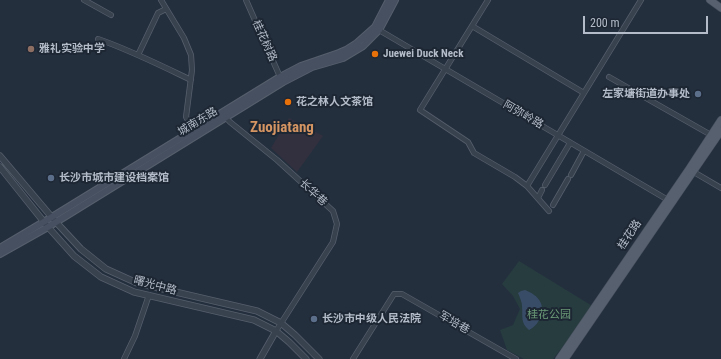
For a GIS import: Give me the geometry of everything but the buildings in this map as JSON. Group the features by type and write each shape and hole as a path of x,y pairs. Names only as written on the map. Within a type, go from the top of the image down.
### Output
{"main road":[{"name":"城南东路","path":"54,219 225,117 301,66 339,54 357,43 374,27 389,0"},
{"name":"城南东路","path":"0,254 194,130 282,80 308,69 338,60 363,46 379,30 395,0"},
{"path":"710,0 721,8"},
{"name":"桂花路","path":"558,359 668,200 717,134 720,119"},
{"name":"桂花路","path":"565,359 691,170"},
{"name":"城南东路","path":"0,248 46,224"}],"street":[{"path":"84,0 111,15"},
{"path":"161,0 184,38 191,55 192,70 186,117 194,130"},
{"name":"桂花树路","path":"246,0 282,80"},
{"path":"488,0 420,110 468,142 474,153 515,177 527,186 550,211"},
{"path":"527,186 641,0"},
{"path":"138,55 158,13 166,9"},
{"path":"472,26 584,93"},
{"name":"阿弥岭路","path":"379,30 668,200"},
{"path":"98,39 118,46 191,80"},
{"path":"609,77 717,134"},
{"name":"长华巷","path":"225,117 277,160 333,211 337,224 333,242 276,331"},
{"path":"545,185 570,142"},
{"path":"553,205 584,151"},
{"name":"曙光中路","path":"0,156 81,249 106,269 137,283 257,311 281,323 319,359"},
{"name":"曙光中路","path":"0,167 74,256 101,277 134,292 254,320 276,331 306,359"},
{"path":"691,170 721,188"},
{"path":"538,198 542,190"},
{"name":"军培巷","path":"353,359 394,294 402,294 516,359"},
{"path":"124,359 135,336 149,295"},
{"path":"260,359 276,331"}],"shaded area":[{"path":"289,118 323,136 297,172 271,148"}],"green space":[{"name":"桂花公园","path":"519,261 594,307 553,359 524,359 507,350 500,330 513,325 520,309 513,296 502,284"}],"water":[{"path":"525,290 533,294 539,300 542,307 539,321 529,330 524,325 522,319 522,303 518,293"}],"place":[{"name":"雅礼实验中学","path":"31,49"},
{"name":"Juewei Duck Neck","path":"375,54"},
{"name":"左家塘街道办事处","path":"698,94"},
{"name":"花之林人文茶馆","path":"288,102"},
{"name":"长沙市城市建设档案馆","path":"51,178"},
{"name":"长沙市中级人民法院","path":"314,319"}],"district":[{"name":"Zuojiatang","path":"282,128"}]}
